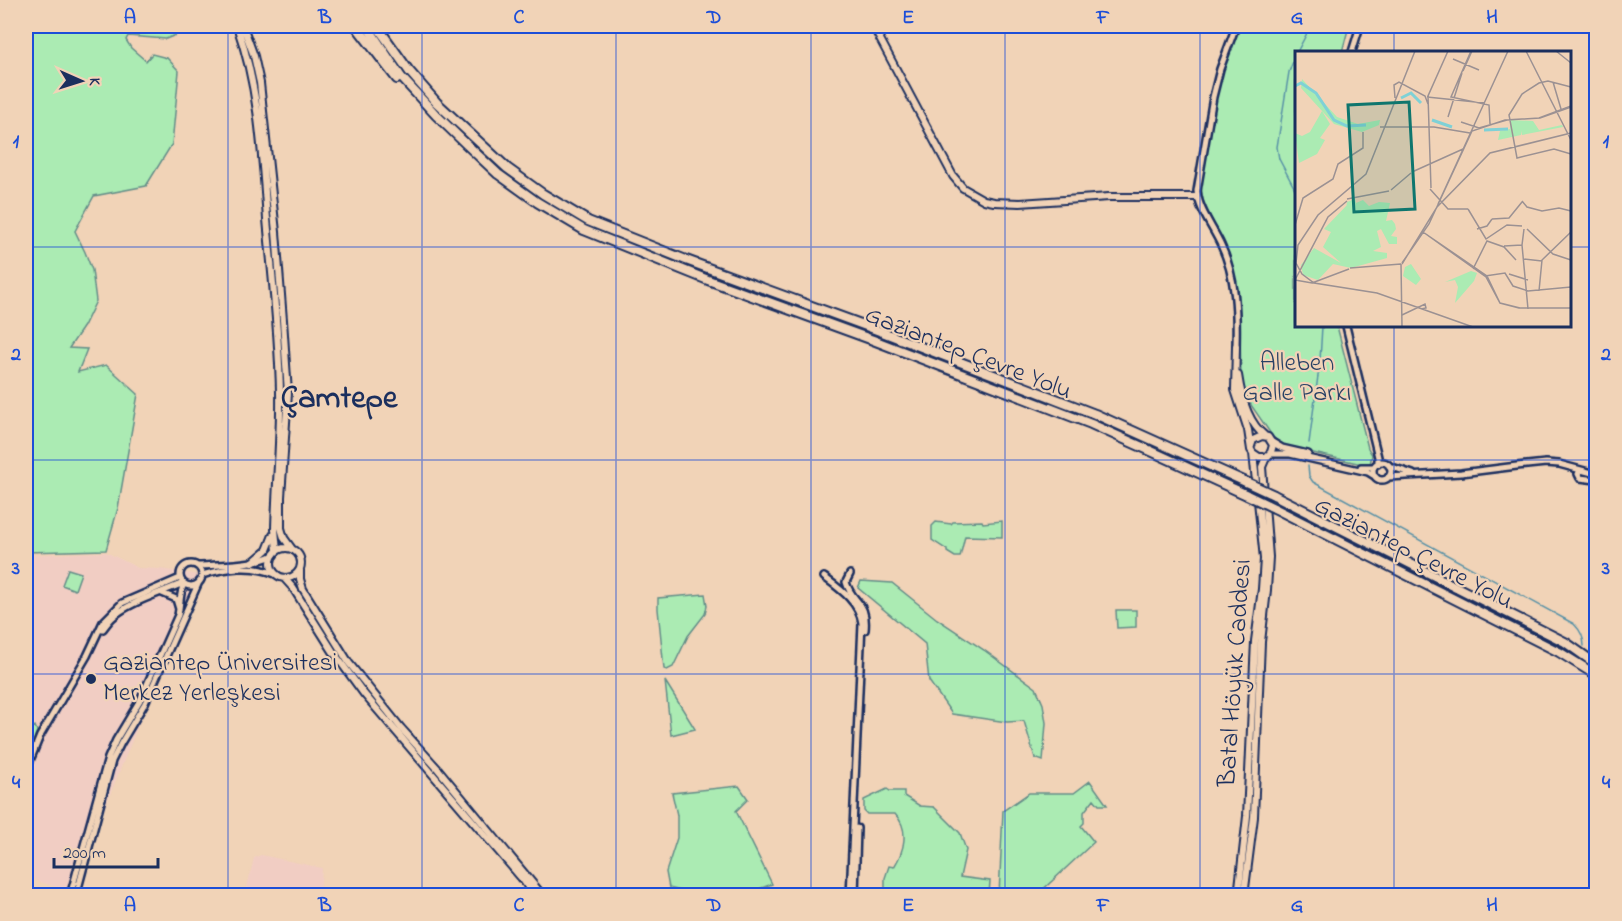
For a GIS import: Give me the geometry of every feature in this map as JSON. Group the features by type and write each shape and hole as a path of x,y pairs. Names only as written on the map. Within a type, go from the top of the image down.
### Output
{"highway":[{"path":"384,26 402,61"},
{"name":"Gaziantep Çevre Yolu","path":"368,29 402,61 437,103 507,168 543,194 588,221 1095,414 1274,495 1565,642 1596,663"},
{"name":"Gaziantep Çevre Yolu","path":"368,29 401,77 498,174 544,207 584,230 708,280 873,340 1069,416 1151,451 1274,508 1559,652 1596,675"}],"main road":[{"path":"237,26 252,75 262,147 278,348 281,528 284,538 291,549 299,555 300,579 303,589 349,663 543,896"},
{"path":"243,26 254,56 260,83 280,277 288,393 275,529 275,553 271,565 275,574 284,578 293,588 358,686 524,881 534,896"},
{"path":"873,26 953,176 963,188 984,200 1020,203 1109,197 1197,197"},
{"path":"1236,346 1238,376 1244,400 1253,423 1272,441"},
{"name":"Batal Höyük Caddesi","path":"1236,346 1235,390 1252,450 1264,558 1263,589 1255,641 1247,816 1238,896"},
{"path":"1265,436 1256,438 1252,450 1259,457 1270,454"},
{"name":"Batal Höyük Caddesi","path":"1244,896 1254,817 1261,642 1268,579 1268,531 1262,467 1273,449 1272,441"},
{"path":"253,562 267,550 275,529"},
{"path":"275,553 282,549 291,549"},
{"path":"284,578 293,577 300,570"}],"street":[{"path":"1236,26 1220,69 1213,97 1197,184 1198,202 1229,264 1237,315 1236,346"},
{"path":"1352,51 1360,26"},
{"path":"1346,327 1377,453 1378,464 1373,472 1376,477"},
{"path":"1272,441 1286,449 1359,466 1378,464 1424,476"},
{"path":"1270,454 1290,454 1368,472 1383,479 1546,463 1559,464 1596,474"},
{"path":"1388,477 1389,466"},
{"path":"1580,470 1578,474 1580,478 1596,480"},
{"path":"70,896 108,758 140,700 179,610 183,581 181,571 185,566 191,564 197,566 266,560 275,553"},
{"path":"76,896 112,761 145,703 194,594 202,575 197,566"},
{"path":"202,575 230,568 260,569 275,574"},
{"path":"850,574 846,582 848,590 863,609 866,618 853,896"},
{"path":"824,577 856,606 861,614 862,623 853,896"},
{"path":"96,638 120,611 162,593 183,581"},
{"path":"26,771 27,762 40,736 103,622 122,603 183,581 192,586 199,582"},
{"path":"181,595 186,591 194,594"},
{"path":"162,593 176,600 179,610"},
{"path":"586,896 612,893 634,896"}],"shaded area":[{"name":"Gaziantep Üniversitesi Merkez Yerleşkesi","path":"106,552 138,568 200,575 70,892 26,877 26,555"},
{"path":"261,855 322,868 320,895 245,895 254,858"}],"green space":[{"path":"26,26 198,26 166,39 128,36 126,40 131,48 146,61 152,54 167,58 179,71 172,144 146,186 94,196 75,231 92,270 96,301 84,326 69,348 87,349 78,372 106,365 138,394 118,508 106,550 26,552"},
{"name":"Alleben Galle Parkı","path":"1240,26 1349,26 1342,51 1295,51 1295,327 1337,327 1368,448 1372,455 1370,464 1287,447 1277,441 1251,405 1241,382 1238,289 1228,257 1203,200 1201,186 1216,95"},
{"path":"982,521 983,523 1002,521 1002,537 965,536 960,557 955,557 932,540 932,526 936,522 951,524"},
{"path":"68,569 81,573 75,590 62,585"},
{"path":"861,581 892,583 937,619 1036,688 1043,704 1046,723 1043,761 1035,758 1024,721 1007,722 952,714 929,681 925,644 858,588"},
{"path":"705,594 707,606 705,614 688,636 673,667 664,669 658,598"},
{"path":"1116,610 1136,610 1136,627 1117,628"},
{"path":"665,681 695,729 671,735"},
{"path":"35,726 37,731 27,759 26,731"},
{"path":"1090,781 1107,805 1099,805 1094,799 1084,812 1084,823 1081,826 1094,842 1037,895 999,895 1003,811 1029,793 1074,793"},
{"path":"739,786 748,799 736,811 772,884 756,890 754,896 697,895 669,888 666,872 677,838 677,815 672,793"},
{"path":"887,789 904,791 904,796 920,806 934,807 960,833 966,850 960,877 990,881 989,895 885,895 885,878 889,866 894,867 903,847 903,827 895,814 867,814 864,811 864,800"}],"waterway":[{"path":"1298,51 1308,26"},
{"path":"1295,57 1289,72 1277,147 1279,159 1295,189"},
{"path":"1309,443 1320,361 1322,327"},
{"path":"1308,466 1309,476 1313,482 1574,624 1581,634 1584,646"},
{"path":"1593,681 1596,688"}],"place":[{"name":"Gaziantep Üniversitesi Merkez Yerleşkesi","path":"91,679"}],"district":[{"name":"Çamtepe","path":"339,399"}]}
